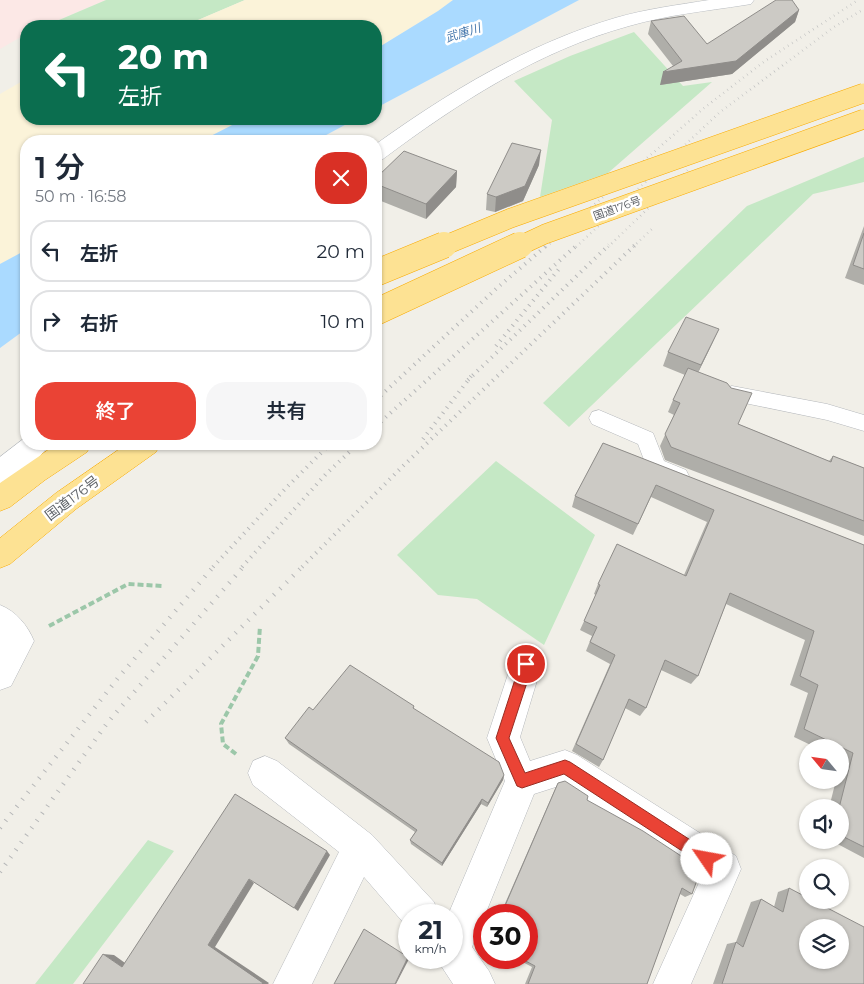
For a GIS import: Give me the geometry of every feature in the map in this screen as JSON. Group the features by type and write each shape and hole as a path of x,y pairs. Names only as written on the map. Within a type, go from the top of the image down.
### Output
{"highway":[{"name":"国道176号","path":"382,271 511,218 864,93"},
{"name":"国道176号","path":"382,309 545,234 864,119"},
{"path":"0,499 69,450"},
{"name":"国道176号","path":"0,555 66,501 138,450"}],"street":[{"path":"382,150 427,116 489,79 542,52 589,33 624,22 745,0"},
{"path":"0,473 29,450"},
{"path":"0,674 10,630"},
{"path":"463,923 522,781 503,738 526,664"},
{"path":"522,781 565,767 722,870 672,984"},
{"path":"265,774 360,847 411,904"},
{"path":"292,984 360,847"},
{"path":"463,965 476,984"}],"lane":[{"path":"732,394 827,412 864,423"},
{"path":"599,418 646,439 656,467 702,485"}],"path":[{"path":"10,630 128,584 163,586"},
{"path":"260,626 258,656 220,724 223,744 265,774"}],"shaded area":[{"path":"0,0 106,0 58,20 20,20 20,37 0,49"}],"green space":[{"path":"106,0 245,0 198,20 59,20"},
{"path":"634,32 683,86 712,82 608,173 540,197 552,120 514,81 570,56"},
{"path":"864,157 864,182 813,194 569,427 543,403 747,206"},
{"path":"496,461 595,535 544,645 477,599 438,595 397,555"},
{"path":"148,840 174,851 73,984 35,984"}],"sand":[{"path":"245,0 453,0 382,45 382,20 198,20"},
{"path":"20,82 20,125 232,125 213,135 20,135 20,253 0,264 0,94"}],"water":[{"name":"武庫川","path":"453,0 579,0 382,105 382,45"},
{"path":"232,125 345,125 326,135 213,135"},
{"path":"20,253 20,333 0,348 0,264"}],"building":[{"path":"776,0 792,0 799,10 736,61 663,72 682,61 651,21 684,16 707,44"},
{"path":"512,143 541,150 525,186 496,197 487,194"},
{"path":"404,151 457,171 426,204 382,186 382,172"},
{"path":"864,233 864,269 853,265"},
{"path":"686,317 719,329 701,365 668,352"},
{"path":"688,368 727,383 731,388 752,393 738,424 831,462 833,456 864,468 864,521 671,447 665,434 680,403 673,400"},
{"path":"603,443 864,545 864,847 849,840 849,799 841,799 844,789 849,789 849,769 853,753 849,751 849,739 824,739 804,729 818,685 800,676 814,631 730,593 698,676 665,660 646,708 629,699 603,760 576,744 615,655 590,642 597,627 584,621 600,585 598,584 617,544 686,576 714,510 656,485 638,524 575,496"},
{"path":"350,665 414,706 413,708 499,762 504,775 488,803 482,799 442,863 410,840 417,830 285,738 309,707 313,710"},
{"path":"565,781 588,796 587,800 643,831 701,869 692,894 682,888 647,984 528,984 534,969 538,969 538,904 506,904 558,783"},
{"path":"235,794 327,851 294,908 249,879 208,945 263,983 83,984 103,954 122,967"},
{"path":"789,888 799,893 799,909 829,909 849,919 799,919 799,969 849,969 849,919 864,927 864,984 722,984 736,942 743,947 761,899 783,912"},
{"path":"364,929 398,951 398,969 402,969 395,984 334,984"}],"railway":[{"path":"546,247 704,108 765,61 858,0"},
{"path":"576,247 719,113 834,27 864,9"},
{"path":"608,247 689,169"},
{"path":"633,247 654,227"},
{"path":"382,394 497,288 547,245"},
{"path":"382,421 577,245"},
{"path":"469,379 609,245"},
{"path":"303,566 402,467 635,245"},
{"path":"496,346 559,269"},
{"path":"469,379 472,375"},
{"path":"423,439 469,379"},
{"path":"213,567 324,450"},
{"path":"242,567 326,474 352,450"},
{"path":"0,828 118,678 214,566"},
{"path":"0,872 108,722 244,566"},
{"path":"146,722 303,566"}],"route":[{"path":"526,664 503,738 522,781 565,767 707,859"}]}
